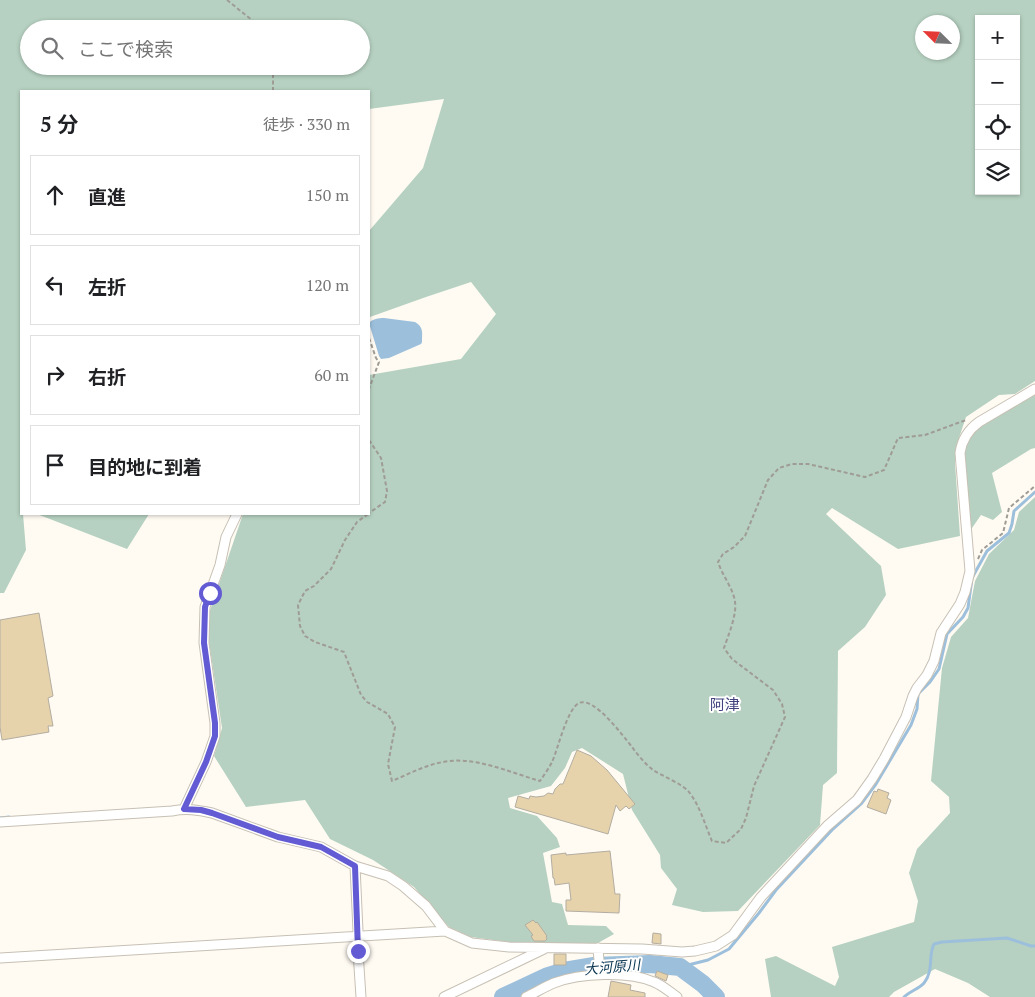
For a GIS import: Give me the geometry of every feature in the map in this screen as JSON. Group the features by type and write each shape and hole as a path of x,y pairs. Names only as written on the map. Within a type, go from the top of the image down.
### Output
{"street":[{"path":"0,822 184,809 201,810 278,837 321,847 355,866 388,876 426,906 445,930 472,943 509,947 642,949 682,952 695,952 716,946 733,935 761,897 827,826 857,800 884,760 906,717 917,688 927,675 934,661 941,633 960,604 965,592 970,571 960,453 961,445 971,428 1035,389"},
{"path":"184,809 206,762 215,736 215,723 204,643 205,607 220,565 226,537 237,515"},
{"path":"355,866 361,997"},
{"path":"0,958 445,930"},
{"path":"444,997 546,948"},
{"path":"598,948 599,968"},
{"path":"526,997 554,983 599,968 655,982 677,997"}],"path":[{"path":"227,0 252,20"},
{"path":"273,90 274,75"},
{"path":"370,341 379,362 370,385"},
{"path":"366,515 357,522 345,540 331,569 305,592 298,605 300,626 305,636 315,642 344,652 361,695 367,702 388,714 394,727 388,764 392,781 422,768 450,761 468,761 487,765 540,781 552,762 573,707 581,702 589,703 610,720 638,755 652,769 686,789 691,794 712,841 726,844 741,828 746,818 754,786 785,717 782,704 773,690 732,659 724,648 736,604 718,562 723,554 734,547 745,536 768,480 779,468 792,464 808,464 865,477 884,470 898,438 925,435 968,420"},
{"path":"370,442 381,458 387,491 384,502 370,512"},
{"path":"970,571 982,550 1003,533 1010,508 1035,486"}],"green space":[{"path":"0,0 1035,0 1035,381 1015,394 999,395 966,417 959,438 955,463 960,536 898,549 832,508 826,514 881,566 886,595 865,627 838,651 837,773 823,785 820,825 738,911 703,912 672,905 677,889 661,868 660,855 632,810 623,774 582,748 572,752 565,768 551,786 508,798 510,808 537,816 557,838 560,847 543,853 552,902 562,904 568,925 606,926 614,934 598,943 515,943 471,937 449,927 414,887 373,860 330,839 305,800 246,807 214,756 222,728 206,622 243,515 370,515 370,375 461,359 496,314 471,282 370,317 370,230 423,168 444,99 370,109 370,90 20,90 20,515 23,515 26,550 4,593 0,593"},
{"path":"1035,393 1035,448 992,473 1002,512 993,520 981,515 970,531 963,453 968,439 976,429"},
{"path":"1035,497 1035,997 990,997 968,983 935,969 894,992 889,997 771,997 765,959 776,956 835,986 839,977 832,947 914,922 918,901 909,873 917,849 950,813 949,797 931,781 942,668 951,637 968,618 975,581 989,554 1014,530 1019,512"},
{"path":"40,515 148,515 127,549"}],"water":[{"path":"378,319 415,322 422,330 421,344 389,358 381,359 370,326 370,322"}],"building":[{"path":"39,613 53,696 48,698 53,726 48,726 49,732 2,740 0,727 0,620"},
{"path":"577,750 591,756 607,770 635,804 629,809 626,806 620,811 616,805 608,834 515,807 518,796 529,799 530,796 536,797 544,796 548,793 553,794 560,784 563,784"},
{"path":"878,789 889,793 887,798 891,800 886,814 867,807 874,791 877,792"},
{"path":"610,851 615,894 620,894 619,913 566,911 566,900 571,900 569,883 555,885 551,855"},
{"path":"533,920 537,922 547,936 545,941 534,941 532,938 531,936 533,935 525,925"},
{"path":"653,933 661,934 661,944 652,943"},
{"path":"554,954 566,954 566,965 554,965"},
{"path":"657,971 668,975 666,981 655,976"},
{"path":"611,981 631,985 630,990 645,993 645,997 608,997"}],"waterway":[{"path":"680,967 708,960 729,949 776,890 832,830 861,804 876,784 911,725 917,709 918,694 939,669 947,634 963,617 968,608 972,578 987,551 1009,533 1014,511 1035,492"},
{"path":"0,818 9,817"},
{"path":"904,997 922,985 927,978 934,944 1007,938 1035,946"},
{"name":"大河原川","path":"503,997 548,976 564,971 594,966 650,964 680,967 703,984 716,997"}],"district":[{"name":"阿津","path":"725,705"}],"route":[{"path":"210,593 205,607 204,643 215,723 215,736 206,762 184,809 212,813 278,837 321,847 355,866 358,951"}]}
